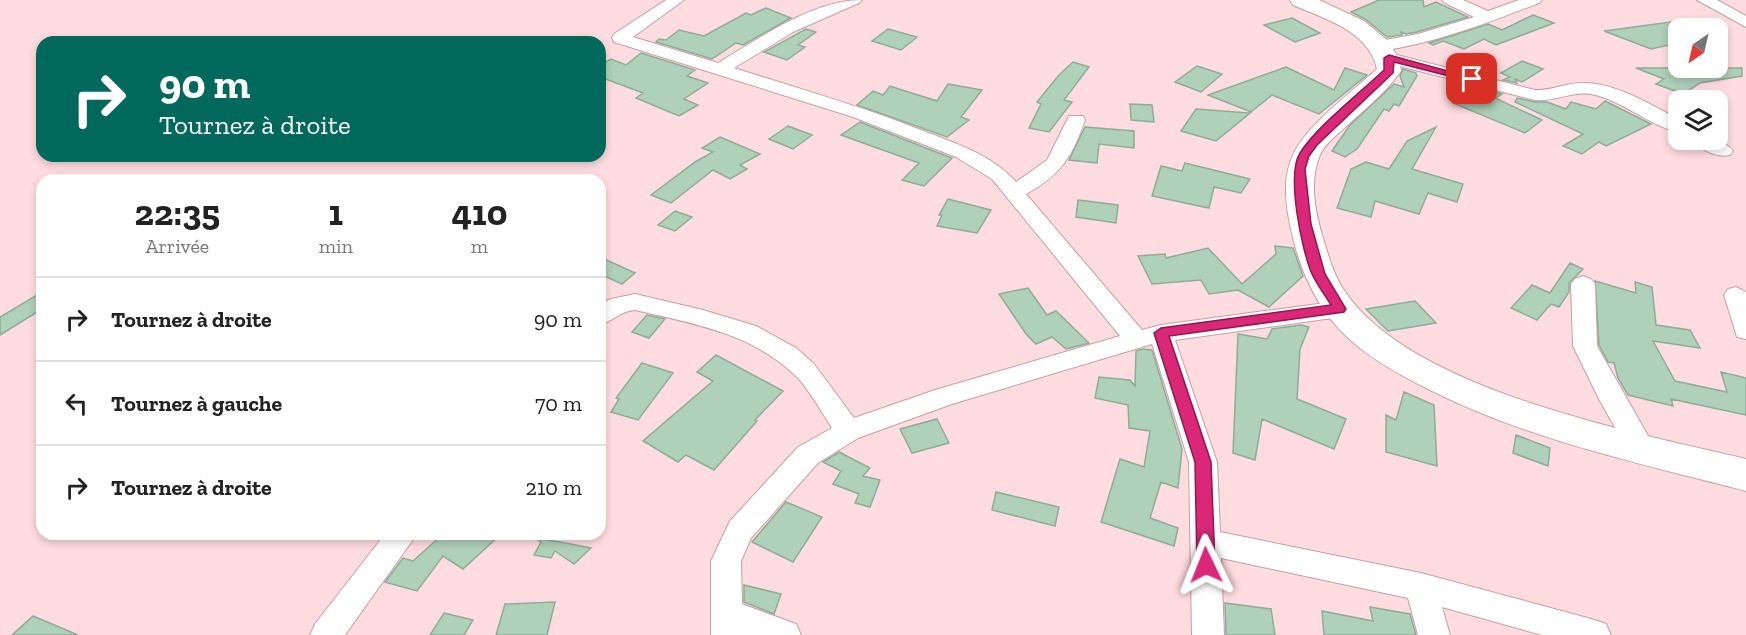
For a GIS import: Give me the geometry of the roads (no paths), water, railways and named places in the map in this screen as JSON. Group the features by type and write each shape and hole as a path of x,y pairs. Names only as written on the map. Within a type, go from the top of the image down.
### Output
{"street":[{"path":"676,0 620,38 860,113 963,153 999,175 1149,336 1203,462 1208,635"},
{"path":"719,70 787,29 854,0"},
{"path":"1301,0 1365,31 1384,52 1389,71 1313,143 1304,156 1300,169 1304,224 1318,274 1340,309 1366,336 1400,359 1447,384 1563,428 1746,475"},
{"path":"1450,0 1488,17"},
{"path":"1384,52 1436,36 1534,0"},
{"path":"1705,0 1746,22"},
{"path":"1384,52 1535,95 1551,97 1582,88 1601,92 1668,120"},
{"path":"1013,192 1053,168 1066,149 1076,120"},
{"path":"1582,284 1585,346 1613,401 1641,448"},
{"path":"1736,295 1746,331"},
{"path":"606,311 619,303 635,302 728,324 778,349 806,371 848,431"},
{"path":"785,635 727,624 726,561 740,530 808,455 848,431 944,397 1149,336 1340,309"},
{"path":"326,635 397,540"},
{"path":"1205,542 1421,587 1594,635"},
{"path":"1421,587 1434,635"}]}
